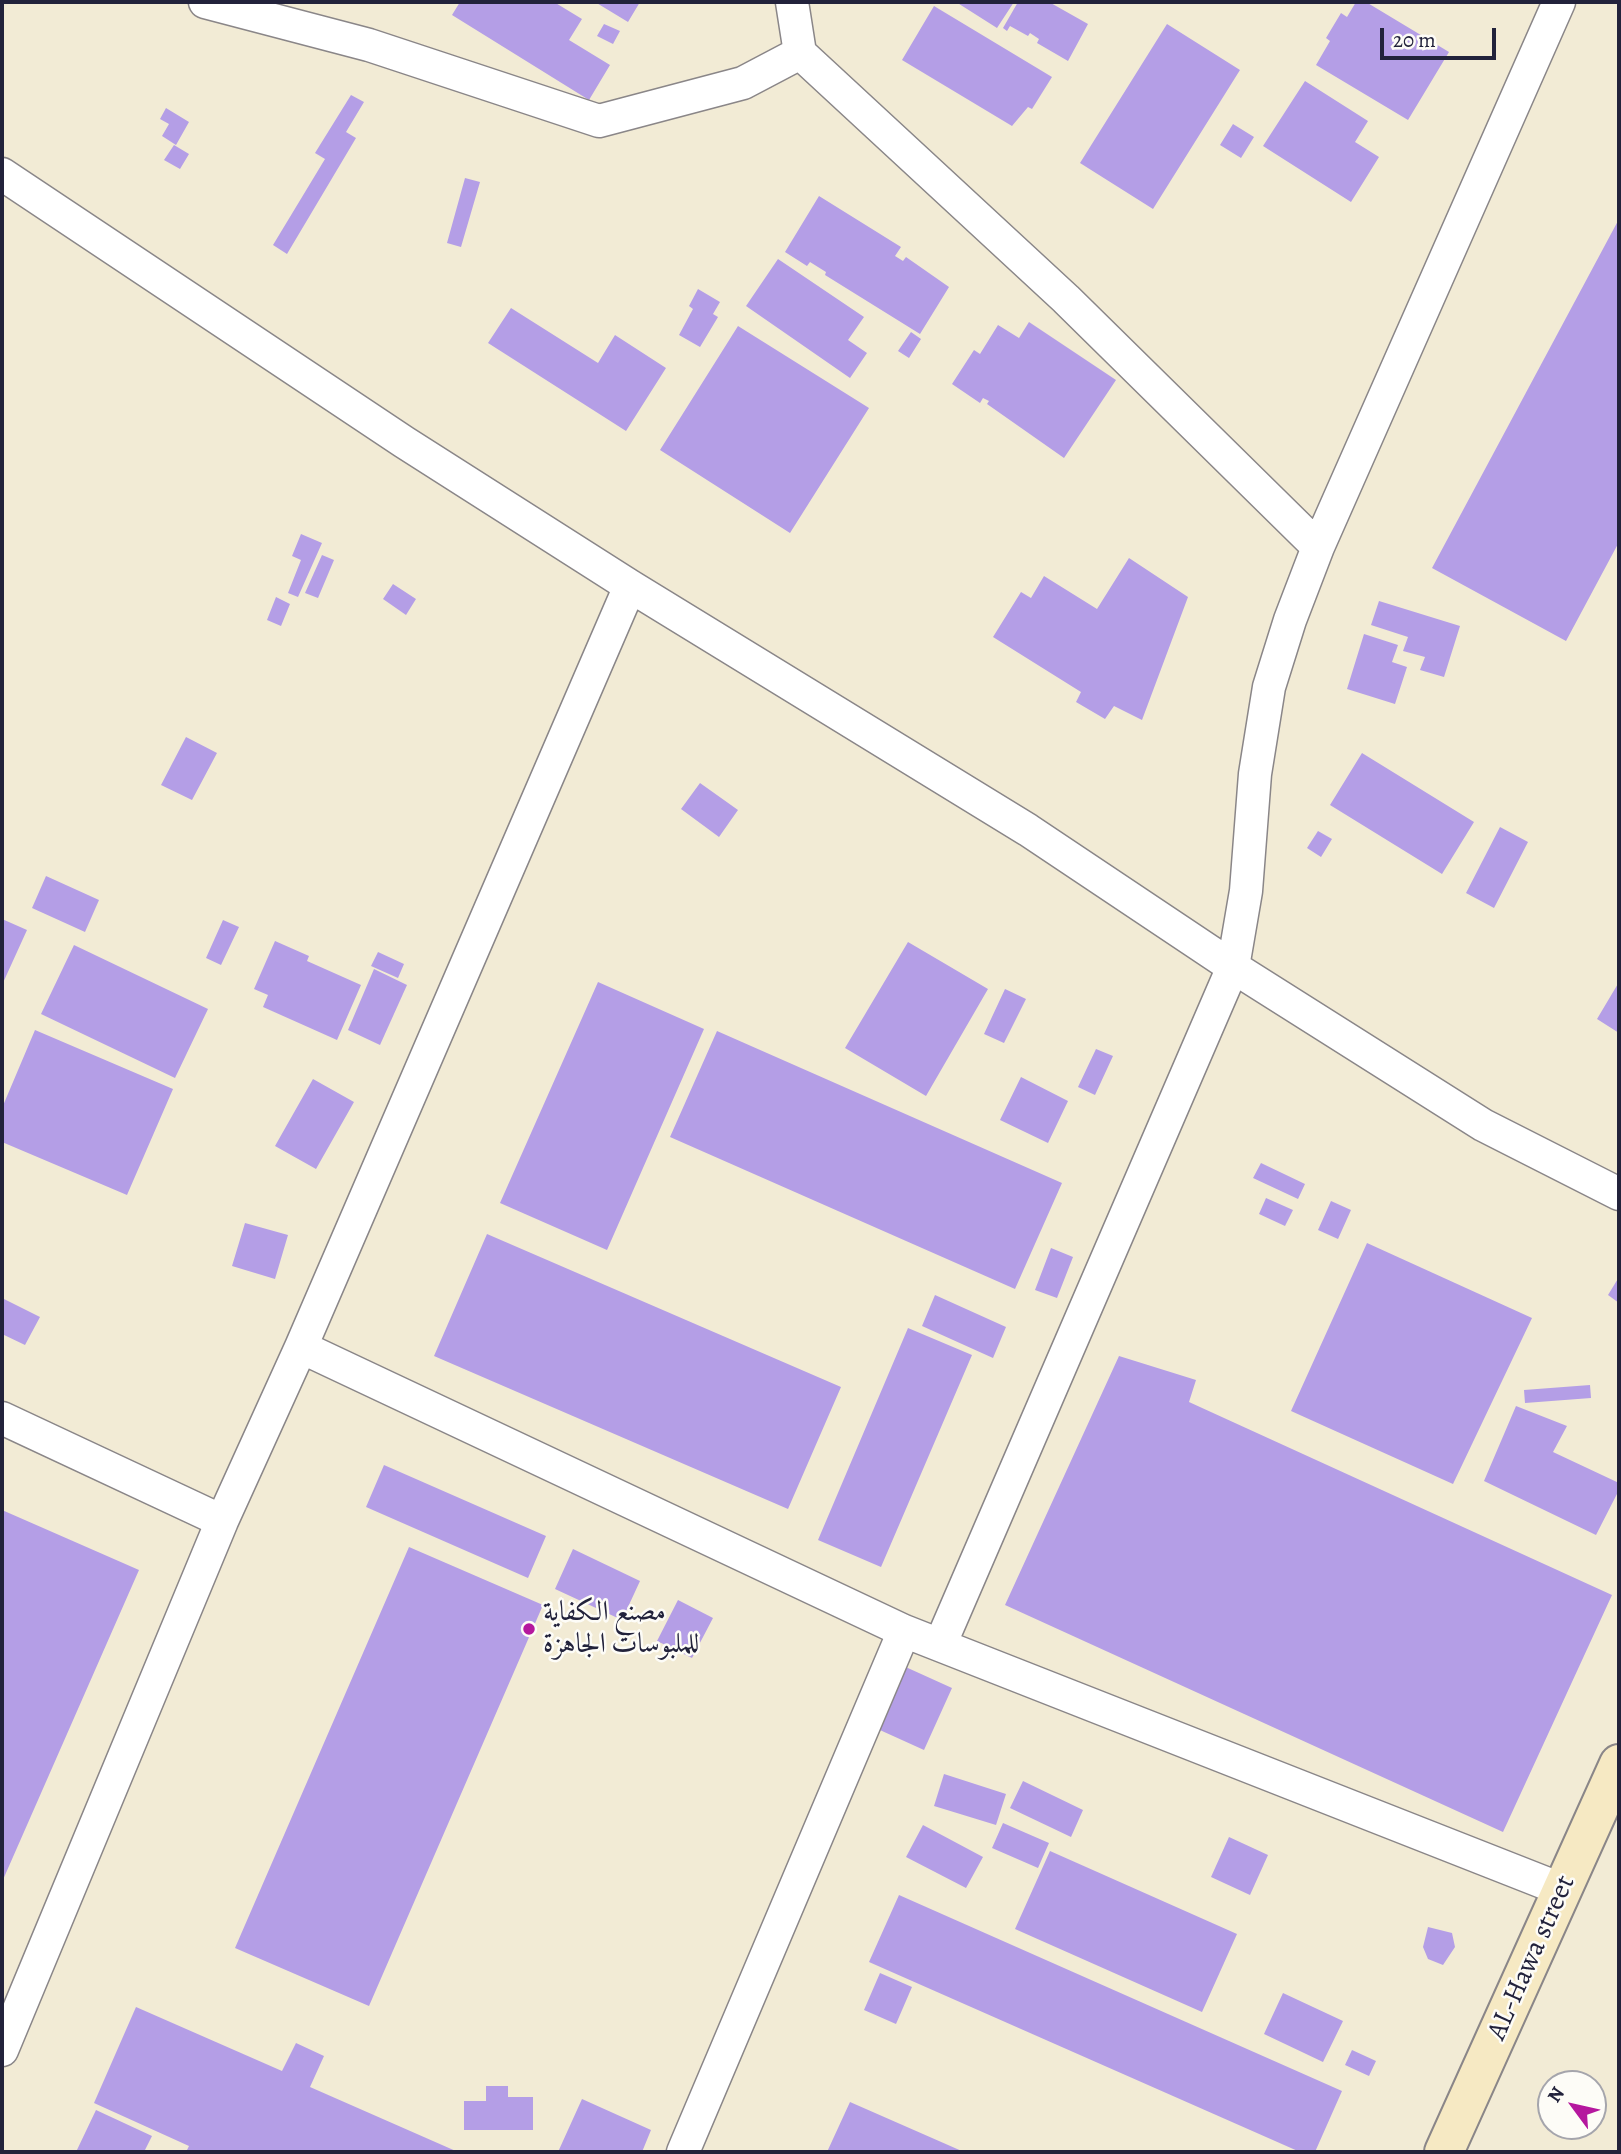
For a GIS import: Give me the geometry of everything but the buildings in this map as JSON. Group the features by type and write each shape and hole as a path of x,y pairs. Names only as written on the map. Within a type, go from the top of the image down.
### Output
{"street":[{"path":"792,2 800,53 1066,299 1318,547"},
{"path":"940,1645 1233,967 1246,891 1255,775 1269,687 1318,547 1559,2"},
{"path":"222,4 369,45 599,121 743,83 800,53"},
{"path":"2,174 404,442 629,586 1028,830 1233,967 1483,1125 1619,1194"},
{"path":"2,2050 222,1521 301,1347 629,586"},
{"path":"301,1347 904,1631 1563,1890"},
{"path":"2,1418 222,1521"},
{"path":"683,2152 904,1631"},
{"name":"AL-Hawa street","path":"1444,2152 1619,1764"}],"place":[{"name":"مصنع الكفاية للملبوسات الجاهزة","path":"529,1629"}]}
